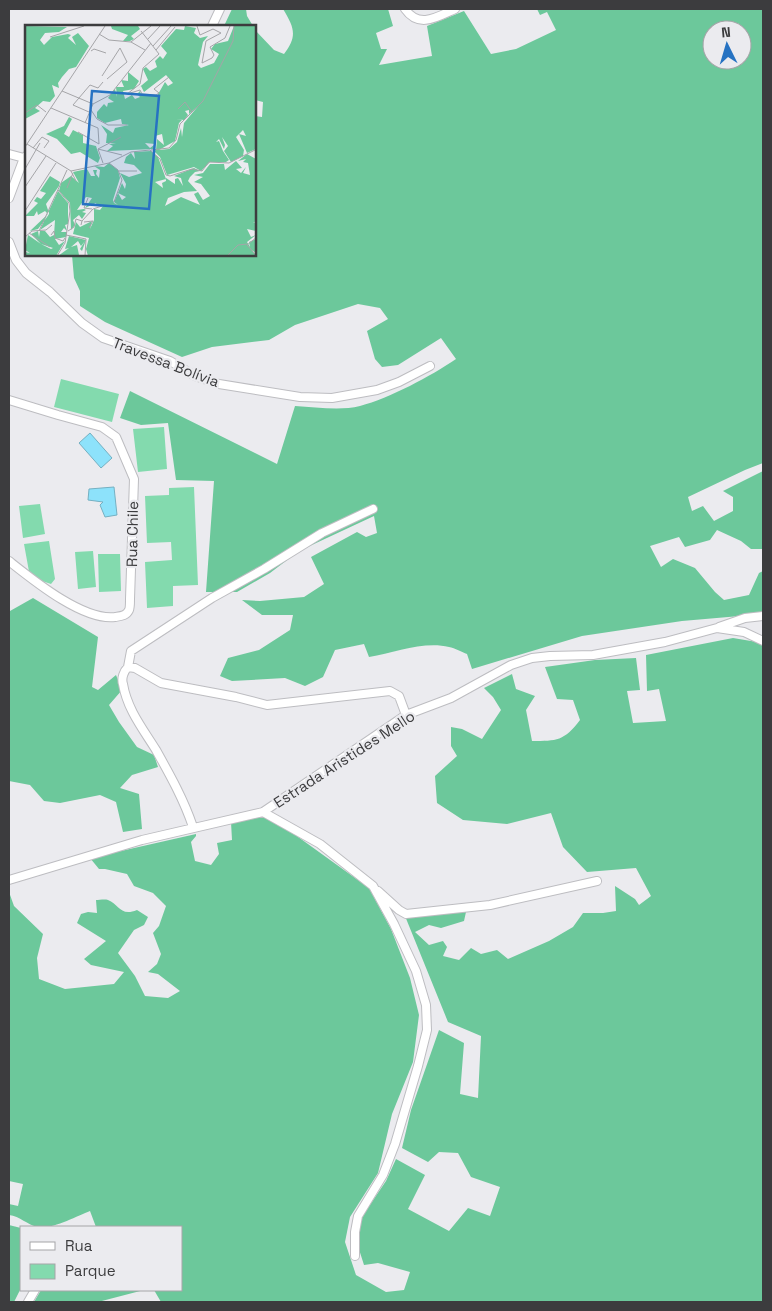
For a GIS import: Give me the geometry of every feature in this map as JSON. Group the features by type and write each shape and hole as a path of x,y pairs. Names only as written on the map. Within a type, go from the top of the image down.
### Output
{"street":[{"path":"212,25 220,9"},
{"path":"406,9 411,17 418,20 428,20 455,9"},
{"path":"9,154 25,157 9,198"},
{"name":"Travessa Bolívia","path":"9,242 16,260 26,273 50,292 82,323 103,338 170,361 195,376 219,384 300,397 332,398 377,390 399,382 430,366"},
{"name":"Travessa Bolívia","path":"9,256 16,260"},
{"name":"Rua Chile","path":"9,400 102,427 116,437 134,479 128,611 123,616 110,618 97,616 65,601 9,561"},
{"path":"194,827 184,802 155,749 136,720 126,697 122,682 125,670 128,667 131,651 212,598 264,570 322,533 373,509"},
{"path":"717,628 745,618 763,616"},
{"name":"Estrada Aristides Mello","path":"9,880 142,840 263,812 406,715 451,698 511,665 532,658 593,655 665,642 717,628 744,632 763,641"},
{"path":"128,667 135,668 161,683 236,697 267,705 390,691 398,696 406,715"},
{"path":"263,812 320,844 373,886 398,910 406,914 490,905 597,881"},
{"path":"355,1256 355,1232 358,1216 383,1175 395,1144 427,1030 426,1005 416,971 394,924 373,886"},
{"path":"28,1302 34,1291"}],"green space":[{"path":"232,9 246,9 247,16 252,25 224,25"},
{"path":"283,9 388,9 393,26 376,33 381,49 387,49 379,65 432,56 427,26 464,11 491,54 516,49 556,30 547,12 540,15 537,9 763,9 763,463 688,497 692,511 703,506 714,521 733,511 733,497 723,491 763,471 763,549 751,549 741,541 717,530 710,540 685,547 679,537 650,546 661,567 673,559 695,568 724,600 749,595 759,573 763,571 763,614 682,621 582,636 472,669 467,654 451,648 429,645 419,646 369,657 364,644 335,650 323,677 305,686 285,678 232,681 220,676 228,658 259,650 290,630 293,615 262,615 242,600 260,601 304,597 324,584 311,557 357,532 366,537 377,533 374,516 299,551 270,573 237,592 206,592 214,481 176,480 168,423 141,425 120,418 130,391 277,464 295,406 336,408 360,406 410,386 456,359 441,338 398,365 382,367 375,359 367,331 388,319 380,308 358,304 295,325 269,340 212,347 182,357 105,322 80,306 80,291 74,278 72,256 256,256 256,116 262,117 263,102 256,100 256,31 274,50 284,54 291,42 293,32"},
{"path":"61,379 119,394 112,422 54,407"},
{"path":"164,427 167,469 138,472 133,429"},
{"path":"194,487 198,585 173,586 173,606 147,608 145,562 172,560 171,542 147,543 145,496 169,495 169,488"},
{"path":"40,504 45,534 23,538 19,506"},
{"path":"49,541 55,579 51,584 30,577 24,544"},
{"path":"93,551 96,587 78,589 75,552"},
{"path":"98,554 120,554 121,591 99,592"},
{"path":"33,598 98,637 92,687 98,690 116,675 122,690 109,705 137,747 154,755 158,767 132,775 120,788 139,794 142,829 123,832 116,802 100,795 60,803 44,801 30,785 9,781 9,610"},
{"path":"733,638 763,643 763,1302 161,1302 155,1291 182,1291 182,1226 96,1226 90,1211 57,1225 35,1226 9,1215 9,1204 18,1206 23,1184 9,1181 9,892 14,906 43,934 37,958 39,979 65,989 114,984 124,972 91,965 84,959 106,941 77,923 81,914 88,912 97,913 96,900 108,900 123,911 131,912 137,910 148,917 144,925 134,930 118,953 135,976 145,996 168,998 180,991 158,974 148,972 157,964 161,954 153,933 159,926 166,906 153,893 134,886 127,874 99,869 90,858 196,834 191,842 195,861 211,865 219,854 217,843 232,840 231,822 264,816 294,834 369,888 391,929 410,978 419,1015 413,1062 392,1114 378,1173 350,1217 345,1242 356,1275 386,1292 404,1290 410,1272 378,1263 364,1265 356,1240 359,1221 386,1181 396,1159 425,1175 408,1209 449,1231 468,1208 490,1216 500,1187 471,1177 458,1153 439,1152 428,1162 402,1148 411,1110 439,1030 464,1043 460,1094 478,1098 481,1036 448,1022 405,916 466,912 464,921 441,928 429,925 415,932 429,945 443,941 447,947 443,956 459,960 471,948 481,954 497,950 508,959 549,941 573,927 583,913 616,911 615,886 635,899 639,905 651,896 636,868 587,872 563,847 551,813 507,824 463,820 437,803 435,776 457,756 451,746 451,727 462,729 482,739 501,710 493,697 484,688 512,674 516,689 535,696 526,710 532,741 548,741 564,736 580,720 573,700 557,699 545,667 595,660 636,658 640,690 627,691 633,723 666,721 659,689 647,691 646,655"},
{"path":"9,1225 20,1228 20,1290 14,1302 9,1302"},
{"path":"40,1291 140,1291 98,1302 34,1302"}],"water":[{"path":"90,433 112,458 101,468 79,443"},
{"path":"114,487 117,515 105,517 100,505 103,502 88,500 89,489"}]}
